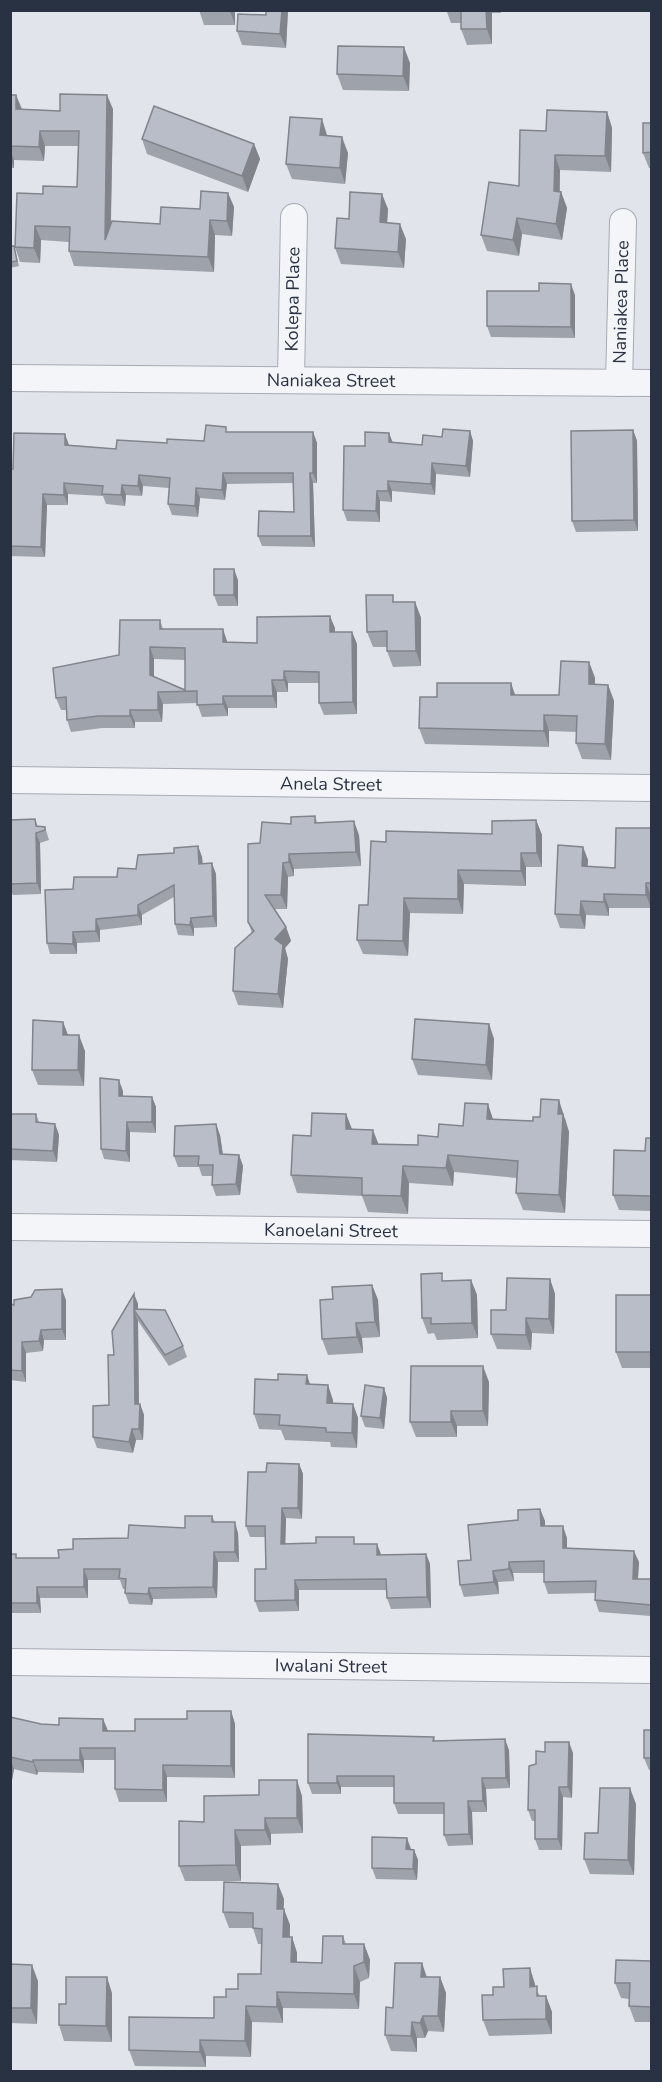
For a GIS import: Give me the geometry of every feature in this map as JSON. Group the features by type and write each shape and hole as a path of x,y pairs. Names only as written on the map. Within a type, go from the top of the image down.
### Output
{"street":[{"name":"Kolepa Place","path":"291,380 294,217"},
{"name":"Naniakea Place","path":"619,383 623,222"},
{"name":"Naniakea Street","path":"10,378 651,383"},
{"name":"Anela Street","path":"10,780 651,788"},
{"name":"Kanoelani Street","path":"10,1227 651,1234"},
{"name":"Iwalani Street","path":"10,1662 651,1670"}],"building":[{"path":"266,10 282,10 280,34 237,31 238,14 266,15"},
{"path":"461,10 486,10 487,29 461,29"},
{"path":"338,46 404,47 403,76 337,74"},
{"path":"60,94 107,95 105,240 112,221 160,224 161,207 200,209 201,191 228,193 227,221 210,220 208,257 69,251 70,227 35,226 34,248 15,247 17,193 43,194 43,186 77,187 79,131 40,131 39,147 10,146 10,95 16,95 16,109 60,111"},
{"path":"154,106 254,144 242,176 142,139"},
{"path":"547,110 607,112 605,156 555,155 554,191 561,192 556,224 517,218 513,240 481,235 489,182 519,186 520,130 546,131"},
{"path":"290,117 322,119 320,135 342,137 340,168 286,164"},
{"path":"643,123 651,123 651,152 643,153"},
{"path":"350,192 382,194 380,222 400,224 398,252 335,248 337,218 349,219"},
{"path":"10,246 14,246 17,261 10,262"},
{"path":"539,283 571,284 571,327 487,326 487,291 539,291"},
{"path":"206,425 226,427 226,432 313,432 313,473 310,473 311,536 258,536 259,511 294,512 293,473 223,473 222,490 196,488 195,506 168,504 170,478 139,475 138,486 122,485 121,495 102,494 103,486 64,483 64,495 43,494 41,547 10,546 10,469 13,469 14,433 65,434 65,445 116,449 117,440 167,443 167,439 204,441"},
{"path":"443,429 470,431 466,466 432,463 431,484 388,481 388,491 377,491 376,511 343,510 344,446 365,446 365,432 389,433 389,442 422,445 423,435 442,437"},
{"path":"633,430 634,520 572,521 571,431"},
{"path":"214,569 234,569 234,595 214,595"},
{"path":"366,595 393,595 393,602 415,602 416,651 387,651 387,631 367,632"},
{"path":"330,616 330,632 352,632 353,702 319,703 319,672 284,671 284,680 272,680 273,696 223,696 223,704 197,705 197,691 158,692 158,710 130,710 130,716 98,716 67,720 66,697 56,698 53,668 119,655 120,620 160,620 160,629 223,629 223,642 257,643 257,617","holes":["150,647 185,648 185,690 150,675"]},
{"path":"561,661 589,662 589,684 608,685 605,744 576,743 577,716 544,715 544,731 419,728 420,697 437,697 437,683 511,683 511,695 559,695"},
{"path":"315,816 315,823 354,821 356,852 289,854 289,862 283,863 281,895 265,895 286,927 275,939 283,945 278,994 233,991 235,948 254,931 248,922 248,844 260,843 262,822 291,824 291,817"},
{"path":"35,819 36,826 45,827 45,830 36,833 37,883 10,884 10,820"},
{"path":"536,820 537,853 521,853 521,871 458,870 458,899 404,898 403,941 357,940 359,905 368,905 371,841 386,842 386,831 492,834 492,821"},
{"path":"616,828 651,828 651,883 646,883 646,895 604,894 604,902 581,901 580,915 555,914 558,845 583,847 582,866 615,868"},
{"path":"198,846 199,864 212,863 213,916 191,918 190,925 175,924 174,885 138,905 138,915 96,919 96,931 73,932 73,944 47,943 45,890 73,889 74,877 117,877 118,868 136,869 138,855 174,853 174,848"},
{"path":"415,1019 489,1024 486,1065 412,1059"},
{"path":"33,1020 63,1022 63,1035 79,1035 78,1070 32,1070"},
{"path":"100,1078 119,1080 119,1096 152,1097 152,1122 127,1122 126,1151 101,1149"},
{"path":"541,1099 559,1100 558,1114 563,1114 559,1195 516,1193 518,1161 448,1155 446,1168 403,1166 401,1196 362,1195 362,1178 291,1175 293,1135 311,1136 312,1113 346,1114 346,1129 373,1130 372,1144 418,1145 418,1135 438,1137 439,1124 463,1126 465,1103 488,1104 487,1119 533,1121 533,1117 540,1117"},
{"path":"10,1114 36,1114 36,1122 55,1124 53,1151 10,1149"},
{"path":"216,1124 220,1154 239,1155 236,1184 212,1185 213,1165 198,1165 199,1156 174,1156 175,1126"},
{"path":"646,1138 651,1138 651,1196 613,1195 614,1150 645,1151"},
{"path":"442,1273 442,1281 471,1280 472,1323 431,1324 431,1318 422,1318 421,1274"},
{"path":"507,1278 550,1279 549,1319 526,1318 526,1335 491,1334 491,1310 506,1310"},
{"path":"372,1285 375,1322 356,1323 357,1337 322,1339 320,1300 333,1299 332,1287"},
{"path":"62,1289 62,1329 41,1330 39,1341 22,1342 22,1371 10,1370 10,1304 14,1305 14,1300 31,1297 35,1290"},
{"path":"134,1294 134,1309 165,1310 183,1346 165,1355 134,1310 135,1404 140,1404 139,1429 132,1429 129,1442 93,1437 93,1406 109,1405 108,1355 114,1355 112,1331"},
{"path":"616,1295 651,1295 651,1352 616,1352"},
{"path":"411,1366 483,1366 483,1411 451,1411 451,1422 410,1422"},
{"path":"278,1374 307,1375 306,1384 328,1385 327,1403 353,1404 352,1433 326,1432 326,1428 279,1425 280,1415 254,1414 255,1379 278,1380"},
{"path":"365,1385 384,1388 380,1418 361,1416"},
{"path":"267,1463 299,1464 298,1508 282,1508 281,1544 316,1543 316,1537 354,1537 354,1544 377,1544 377,1555 426,1554 427,1597 387,1598 386,1579 295,1580 295,1600 255,1601 255,1569 266,1569 265,1526 246,1526 248,1472 266,1472"},
{"path":"540,1509 541,1526 563,1526 563,1548 634,1551 633,1579 651,1579 651,1605 595,1600 596,1581 544,1582 544,1561 509,1562 509,1569 493,1571 494,1582 460,1585 458,1561 471,1560 468,1525 518,1520 518,1510"},
{"path":"185,1516 212,1516 212,1522 235,1522 235,1552 214,1552 213,1587 149,1588 148,1594 125,1593 126,1579 119,1578 120,1569 84,1569 84,1587 37,1587 37,1603 10,1603 10,1554 16,1554 16,1558 59,1558 58,1550 73,1549 73,1539 128,1538 129,1525 185,1528"},
{"path":"187,1711 231,1711 231,1766 163,1765 163,1790 115,1789 115,1748 80,1748 80,1760 33,1760 33,1762 10,1757 10,1717 41,1724 59,1725 59,1718 103,1719 103,1731 135,1731 135,1719 187,1719"},
{"path":"644,1730 651,1730 651,1758 644,1758"},
{"path":"308,1734 434,1737 433,1741 505,1739 506,1778 482,1778 483,1801 468,1801 469,1834 444,1835 444,1803 394,1803 394,1776 337,1776 337,1783 308,1783"},
{"path":"545,1742 569,1742 568,1787 559,1787 558,1839 535,1839 535,1810 528,1810 529,1766 536,1764 536,1751 545,1752"},
{"path":"259,1780 297,1780 297,1818 265,1818 265,1830 235,1830 236,1865 179,1866 179,1821 204,1822 204,1796 259,1795"},
{"path":"600,1788 630,1788 628,1860 584,1859 585,1833 598,1833"},
{"path":"372,1837 407,1838 406,1849 414,1850 413,1869 372,1868"},
{"path":"224,1882 278,1884 277,1909 284,1909 283,1937 292,1937 291,1962 322,1963 323,1936 343,1936 343,1944 364,1944 364,1962 354,1966 354,1994 277,1992 277,2007 246,2006 245,2041 200,2040 200,2052 129,2050 129,2017 214,2018 214,1997 226,1997 226,1989 238,1989 238,1974 261,1974 262,1929 253,1928 253,1913 223,1912"},
{"path":"616,1960 651,1961 651,2007 629,2006 630,1983 615,1983"},
{"path":"395,1963 422,1963 421,1977 440,1977 438,2016 423,2016 420,2023 412,2022 411,2036 385,2035 386,2007 393,2008"},
{"path":"10,1964 32,1965 31,2008 10,2008"},
{"path":"530,1968 530,1987 537,1986 537,1996 546,1996 546,2019 483,2020 482,1995 493,1995 493,1987 504,1987 503,1969"},
{"path":"66,1977 107,1977 106,2026 59,2025 59,2004 66,2004"}]}
